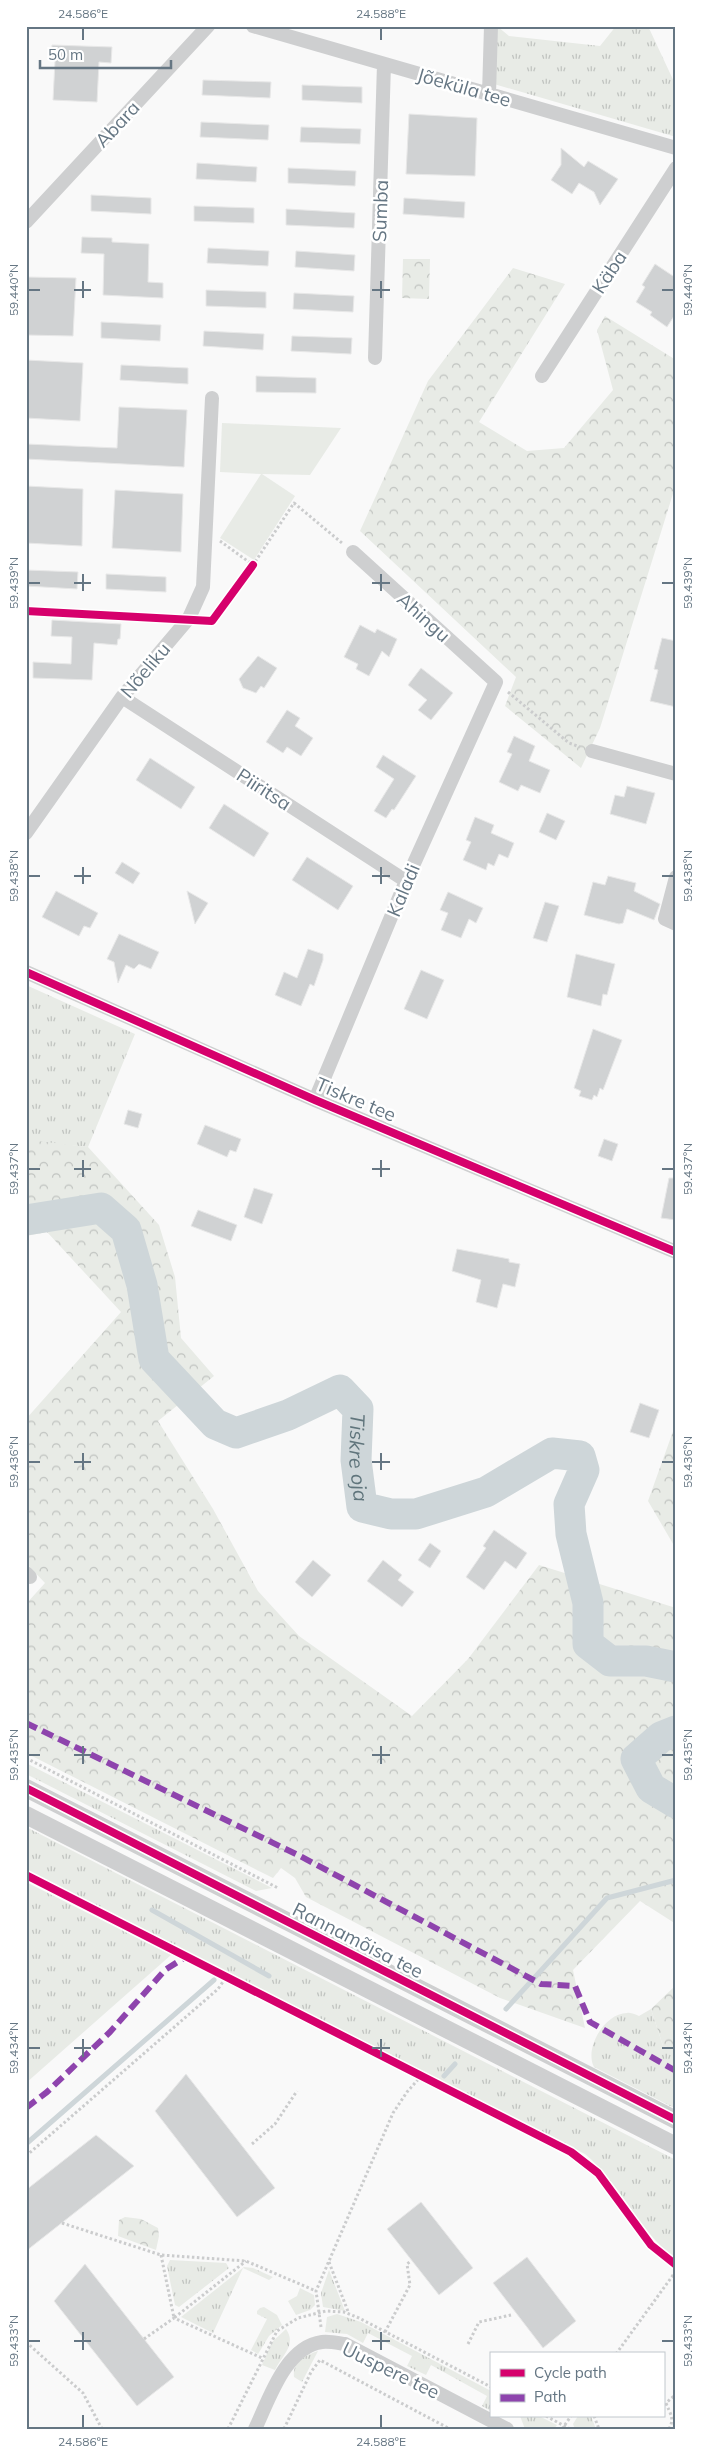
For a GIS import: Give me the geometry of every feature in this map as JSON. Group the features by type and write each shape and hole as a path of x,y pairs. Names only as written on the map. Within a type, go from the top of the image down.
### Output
{"street":[{"name":"Abara","path":"26,222 208,26"},
{"name":"Jõeküla tee","path":"253,26 676,148"},
{"path":"488,94 491,26"},
{"name":"Sumba","path":"375,358 384,64"},
{"name":"Käba","path":"542,376 676,168"},
{"name":"Nõeliku","path":"26,833 122,697 189,618 203,587 212,398"},
{"name":"Ahingu","path":"353,552 496,682"},
{"name":"Kaladi","path":"315,1100 406,881 496,682"},
{"name":"Piiritsa","path":"122,697 406,881"},
{"path":"592,751 676,774"},
{"path":"676,877 665,919 676,924"},
{"name":"Tiskre tee","path":"26,972 315,1100 676,1252"},
{"name":"Rannamõisa tee","path":"26,1788 676,2120"},
{"name":"Rannamõisa tee","path":"26,1815 676,2146"},
{"name":"Uuspere tee","path":"255,2429 286,2365 304,2347 322,2342 345,2344 507,2429"}],"path":[{"path":"247,573 294,503 353,552"},
{"path":"206,530 253,565"},
{"path":"496,682 569,743 592,751"},
{"path":"26,1758 278,1888"},
{"path":"219,1972 236,1980"},
{"path":"26,2156 218,1989 227,1976"},
{"path":"413,2071 431,2080"},
{"path":"320,2312 316,2291 393,2112 406,2092 422,2075"},
{"path":"252,2144 268,2132 297,2092"},
{"path":"62,2223 161,2255 246,2261 316,2291"},
{"path":"161,2255 174,2318"},
{"path":"144,2339 174,2318 246,2261"},
{"path":"385,2332 410,2285 407,2264 411,2261"},
{"path":"329,2262 349,2314"},
{"path":"617,2352 676,2271"},
{"path":"468,2344 479,2322 512,2315"},
{"path":"174,2318 262,2358"},
{"path":"26,2342 83,2393 102,2429"},
{"path":"284,2429 311,2372 320,2360 450,2429"},
{"path":"669,2429 672,2415 666,2403 674,2396"},
{"path":"549,2418 570,2429"}],"green space":[{"path":"497,26 509,36 600,46 616,26 648,26 676,86 676,137 494,84"},
{"path":"403,259 430,259 429,299 402,298"},
{"path":"513,268 565,284 479,422 527,451 564,448 613,390 597,330 605,316 676,360 676,484 600,728 581,768 505,706 516,677 360,531 428,381"},
{"path":"222,423 341,428 310,475 262,474 295,496 254,560 220,538 261,474 220,472"},
{"path":"26,985 135,1034 88,1147 26,1141"},
{"path":"26,1141 88,1147 159,1225 175,1277 181,1338 214,1376 158,1421 213,1509 258,1591 299,1636 412,1716 468,1659 539,1565 676,1608 676,1924 640,1901 573,1970 585,2028 500,1998 306,1897 295,1878 281,1868 273,1878 26,1753 26,1604 45,1583 26,1563 26,1419 121,1312 47,1232 26,1236"},
{"path":"676,1423 676,1549 648,1501"},
{"path":"26,1763 272,1888 256,1891 26,1774"},
{"path":"26,1827 676,2160 676,2259 651,2235 609,2179 585,2154 26,1870"},
{"path":"26,1882 171,1955 26,2083"},
{"path":"676,1985 676,2049 663,2046 651,2009"},
{"path":"651,2009 663,2046 676,2049 676,2109 594,2067 592,2059 594,2042 598,2033 611,2019 629,2013 639,2016"},
{"path":"125,2217 141,2219 158,2228 159,2236 156,2250 118,2236 119,2220"},
{"path":"170,2260 226,2263 229,2268 179,2307 175,2305 167,2266"},
{"path":"244,2267 253,2268 273,2277 269,2280 243,2268 213,2333 181,2317"},
{"path":"329,2270 345,2311 323,2307 321,2293"},
{"path":"300,2288 314,2295 315,2305 310,2310 296,2315 288,2301 297,2296"},
{"path":"264,2307 277,2315 282,2325 269,2336 258,2354 251,2350 267,2319 257,2314 260,2308"},
{"path":"337,2314 361,2322 490,2390 490,2410 482,2406 487,2396 431,2365 426,2375 407,2366 412,2356 368,2333 363,2343 347,2334 325,2332 327,2317"},
{"path":"286,2329 290,2340 289,2345 275,2370 262,2365 272,2342"},
{"path":"318,2351 302,2382 294,2377 295,2367 298,2363 305,2357"},
{"path":"521,2418 543,2418 557,2425 554,2429 525,2429"},
{"path":"577,2418 592,2418 596,2429 575,2429 573,2424"}],"building":[{"path":"52,45 112,47 111,63 99,62 97,102 53,100 55,61 51,60"},
{"path":"203,80 271,82 270,98 202,95"},
{"path":"302,85 362,87 362,103 302,100"},
{"path":"409,114 477,118 475,176 406,174"},
{"path":"201,122 269,125 268,140 200,137"},
{"path":"301,127 361,129 360,144 300,142"},
{"path":"561,148 584,167 588,161 618,179 600,205 594,192 579,183 572,194 551,180 561,165"},
{"path":"197,163 257,167 256,182 196,179"},
{"path":"288,168 356,171 355,186 288,183"},
{"path":"91,195 151,198 151,214 91,211"},
{"path":"404,198 465,202 464,218 403,214"},
{"path":"194,206 254,208 254,223 194,221"},
{"path":"286,209 355,213 354,228 286,225"},
{"path":"82,237 112,238 112,242 149,244 148,282 163,283 163,298 103,295 104,254 81,253"},
{"path":"208,248 269,251 268,266 207,263"},
{"path":"296,251 355,255 354,271 295,267"},
{"path":"655,264 676,278 676,313 667,327 650,315 652,312 636,302 645,287 642,285"},
{"path":"26,277 76,278 73,336 26,335"},
{"path":"206,290 266,292 266,308 206,306"},
{"path":"294,293 354,296 353,312 293,309"},
{"path":"101,322 161,325 160,341 101,338"},
{"path":"204,331 264,334 263,350 203,346"},
{"path":"292,336 352,338 351,354 291,351"},
{"path":"26,360 83,363 80,421 26,418"},
{"path":"121,365 188,368 188,384 120,380"},
{"path":"256,376 316,378 316,393 256,392"},
{"path":"119,407 187,410 184,467 26,459 26,444 117,448"},
{"path":"26,486 83,489 82,546 26,543"},
{"path":"115,490 183,494 181,552 112,548"},
{"path":"26,570 78,572 77,589 26,586"},
{"path":"106,574 166,577 166,592 106,589"},
{"path":"52,620 121,624 120,639 118,639 117,645 94,643 92,680 33,678 33,662 71,664 72,637 51,636"},
{"path":"360,625 375,633 377,629 397,639 389,657 382,651 369,676 356,669 358,664 344,657"},
{"path":"662,638 676,641 676,707 650,701 658,670 654,669"},
{"path":"258,656 277,668 264,688 261,686 256,693 243,688 239,679"},
{"path":"421,668 453,693 431,720 418,710 427,700 408,685"},
{"path":"287,710 300,718 295,726 313,738 301,756 287,747 283,753 266,742"},
{"path":"514,736 535,746 529,761 550,770 540,793 521,785 518,791 499,782 512,754 507,752"},
{"path":"383,755 416,776 394,810 392,809 386,818 374,811 394,779 376,767"},
{"path":"150,758 195,787 181,809 136,780"},
{"path":"627,786 655,793 646,824 610,814 615,795 624,797"},
{"path":"224,804 269,833 254,857 209,828"},
{"path":"547,813 565,821 556,840 539,832"},
{"path":"475,817 494,825 491,833 514,843 508,858 499,854 494,866 488,863 486,870 463,860 471,842 466,840"},
{"path":"307,857 353,886 338,910 292,880"},
{"path":"122,862 140,873 133,884 115,873"},
{"path":"608,876 636,883 634,891 660,904 654,920 627,909 623,923 619,924 584,915 593,882 605,885"},
{"path":"56,891 98,913 90,928 84,926 79,936 42,917"},
{"path":"187,891 208,903 195,924"},
{"path":"448,892 483,908 476,923 469,919 461,938 441,930 448,913 440,910"},
{"path":"545,902 559,906 547,942 533,938"},
{"path":"119,934 159,952 151,969 139,964 134,969 126,965 118,983 114,962 107,959"},
{"path":"308,949 323,954 323,960 314,986 310,984 301,1006 275,995 284,972 297,978"},
{"path":"576,954 615,964 607,995 603,994 601,1006 567,997"},
{"path":"421,970 444,980 427,1019 404,1009"},
{"path":"593,1029 622,1040 603,1090 600,1088 597,1097 594,1095 592,1100 579,1096 581,1091 574,1088"},
{"path":"128,1110 142,1114 138,1128 124,1124"},
{"path":"205,1125 241,1139 236,1152 230,1150 227,1157 197,1144"},
{"path":"604,1139 618,1144 612,1161 598,1156"},
{"path":"669,1178 676,1178 676,1220 661,1218"},
{"path":"254,1188 273,1194 262,1224 244,1217"},
{"path":"198,1210 237,1225 231,1241 191,1226"},
{"path":"457,1249 509,1259 509,1262 520,1264 515,1287 503,1284 497,1308 476,1302 481,1280 452,1271"},
{"path":"640,1403 659,1410 649,1438 630,1432"},
{"path":"494,1530 527,1553 516,1569 505,1561 484,1590 466,1577 486,1548 483,1546"},
{"path":"430,1543 441,1551 430,1568 418,1560"},
{"path":"313,1560 331,1575 312,1597 295,1582"},
{"path":"383,1560 402,1575 398,1580 414,1592 402,1607 367,1581"},
{"path":"186,2074 275,2188 237,2217 155,2111"},
{"path":"96,2135 134,2166 26,2251 26,2190"},
{"path":"421,2202 473,2268 439,2295 387,2229"},
{"path":"527,2257 576,2321 543,2348 493,2283"},
{"path":"85,2264 174,2377 137,2406 54,2301"}],"waterway":[{"name":"Tiskre oja","path":"26,1220 101,1208 126,1230 142,1285 154,1359 215,1424 236,1433 288,1415 340,1390 358,1409 356,1460 362,1507 391,1514 416,1514 486,1492 552,1453 580,1456 584,1470 569,1504 571,1534 588,1603 588,1644 610,1661 646,1661 676,1667"},
{"name":"Tiskre oja","path":"676,1731 661,1737 636,1759 651,1788 676,1803"},
{"path":"506,2009 607,1898 676,1880"},
{"path":"152,1910 269,1976"},
{"path":"26,2144 214,1980"},
{"path":"444,2076 455,2064"}],"marked path":[{"path":"26,1723 300,1856 541,1984 575,1986 590,2022 676,2071"},
{"path":"26,2108 47,2092 110,2032 165,1970 187,1956"}],"cycle path":[{"path":"26,611 212,621 253,565"},
{"path":"26,972 315,1100 676,1252"},
{"path":"26,1788 676,2120"},
{"path":"26,1875 571,2152 598,2173 651,2245 676,2265"}]}
